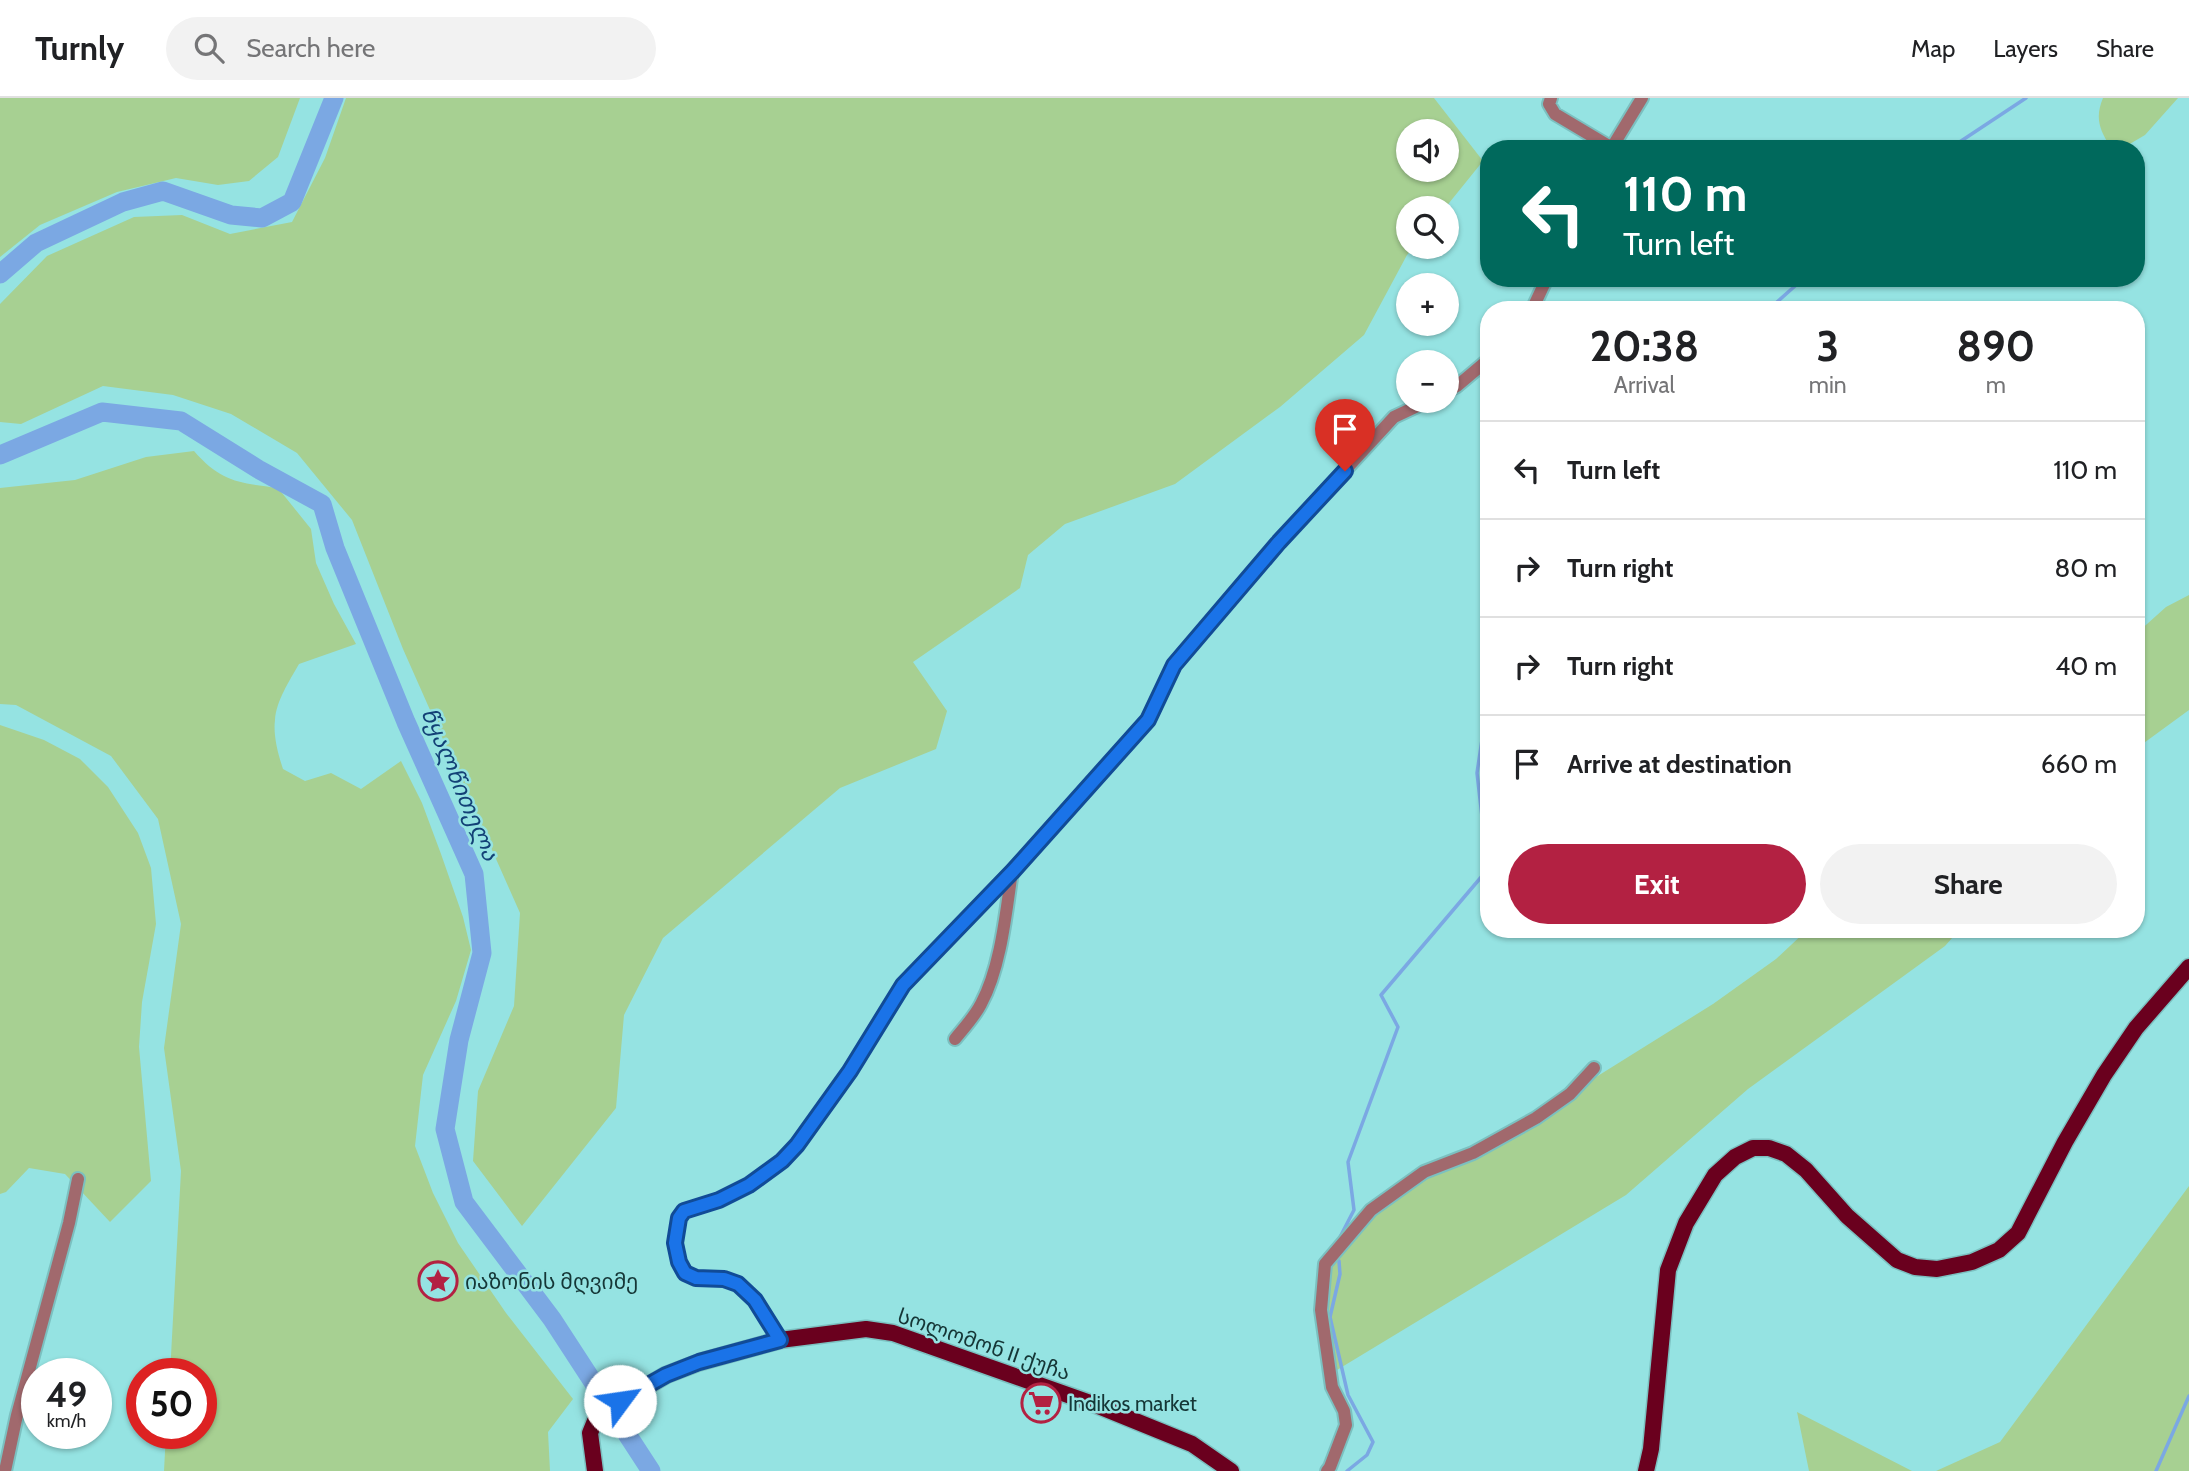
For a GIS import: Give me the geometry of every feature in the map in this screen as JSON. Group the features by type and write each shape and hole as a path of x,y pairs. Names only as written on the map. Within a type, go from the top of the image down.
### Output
{"main road":[{"path":"1646,1471 1651,1449 1668,1270 1686,1223 1715,1175 1735,1157 1753,1148 1769,1148 1786,1154 1806,1170 1847,1216 1897,1260 1915,1267 1937,1269 1972,1262 1999,1250 2018,1233 2065,1142 2104,1075 2136,1028 2189,967"},
{"name":"სოლომონ II ქუჩა","path":"595,1471 590,1433 597,1416 643,1387 699,1362 780,1340 866,1329 893,1334 1108,1409 1192,1444 1231,1471"}],"street":[{"path":"1550,98 1549,104 1555,114 1599,140"},
{"path":"1617,140 1642,98"},
{"path":"1459,384 1480,367"},
{"path":"780,1340 755,1300 738,1284 724,1279 696,1278 685,1273 679,1262 675,1243 679,1218 684,1211 734,1194 782,1161 804,1136 850,1071 903,985 1013,871 1148,720 1174,665 1279,542 1394,417 1402,413"},
{"path":"955,1039 978,1009 989,984 1013,871"},
{"path":"1327,1471 1331,1467 1346,1424 1344,1411 1332,1387 1321,1310 1325,1264 1371,1210 1424,1172 1473,1153 1536,1118 1570,1094 1594,1068"},
{"path":"5,1471 78,1179"}],"green space":[{"path":"0,98 300,98 278,157 249,181 218,185 176,178 117,192 40,225 0,257"},
{"path":"346,98 1434,98 1450,119 1396,119 1396,182 1459,182 1459,130 1480,157 1480,165 1455,196 1396,196 1396,259 1405,259 1364,335 1280,407 1175,484 1065,524 1028,555 1020,588 913,662 947,711 936,749 840,788 663,938 624,1015 616,1108 522,1226 473,1161 478,1091 514,1006 520,913 403,649 352,520 297,453 231,414 173,395 103,386 21,424 0,422 0,304 47,256 134,217 182,215 230,234 292,222 325,158"},
{"path":"2103,98 2178,98 2145,135 2136,140 2106,140 2099,123"},
{"path":"194,451 222,475 278,488 311,529 316,563 356,644 299,664 284,691 276,713 275,738 283,769 305,781 331,773 361,789 401,761 422,803 463,917 471,950 456,1001 423,1075 415,1146 433,1193 458,1243 506,1313 573,1399 548,1432 550,1471 164,1471 165,1449 217,1449 217,1358 171,1358 181,1171 164,1048 181,924 158,819 111,756 16,705 0,704 0,488 75,480 146,457"},
{"path":"2189,595 2189,710 2145,742 2145,626 2166,607"},
{"path":"0,725 44,740 80,759 108,787 138,833 151,868 156,924 142,1002 139,1047 151,1181 110,1222 65,1174 29,1168 6,1192 0,1194"},
{"path":"1798,938 1952,938 1945,946 1748,1089 1626,1195 1332,1373 1323,1312 1328,1271 1335,1255 1367,1211 1433,1171 1500,1137 1713,1004 1776,959"},
{"path":"2189,1186 2189,1471 1936,1471 2000,1442"},
{"path":"1797,1412 1912,1471 1809,1471"}],"waterway":[{"name":"წყალწითელა","path":"0,274 36,243 123,202 163,191 231,215 262,218 292,202 334,98"},
{"path":"1963,140 2026,98"},
{"path":"1778,301 1794,287"},
{"name":"წყალწითელა","path":"0,455 102,412 181,421 258,469 322,504 335,548 406,722 474,874 482,953 459,1040 445,1129 464,1202 552,1319 651,1471"},
{"path":"1480,753 1477,773 1480,799"},
{"path":"1339,1239 1354,1210 1348,1162 1398,1027 1381,995 1480,878"},
{"path":"1339,1261 1340,1274 1330,1317 1348,1395 1373,1442 1367,1455 1347,1471"},
{"path":"2156,1471 2189,1396"}],"place":[{"name":"იაზონის მღვიმე","path":"438,1281"},
{"name":"Indikos market","path":"1041,1403"}],"route":[{"path":"620,1401 666,1375 699,1362 780,1340 755,1300 738,1284 724,1279 696,1278 685,1273 679,1262 675,1243 679,1218 684,1211 719,1200 749,1185 782,1161 797,1145 850,1071 903,985 1013,871 1148,720 1174,665 1279,542 1345,471"}]}
